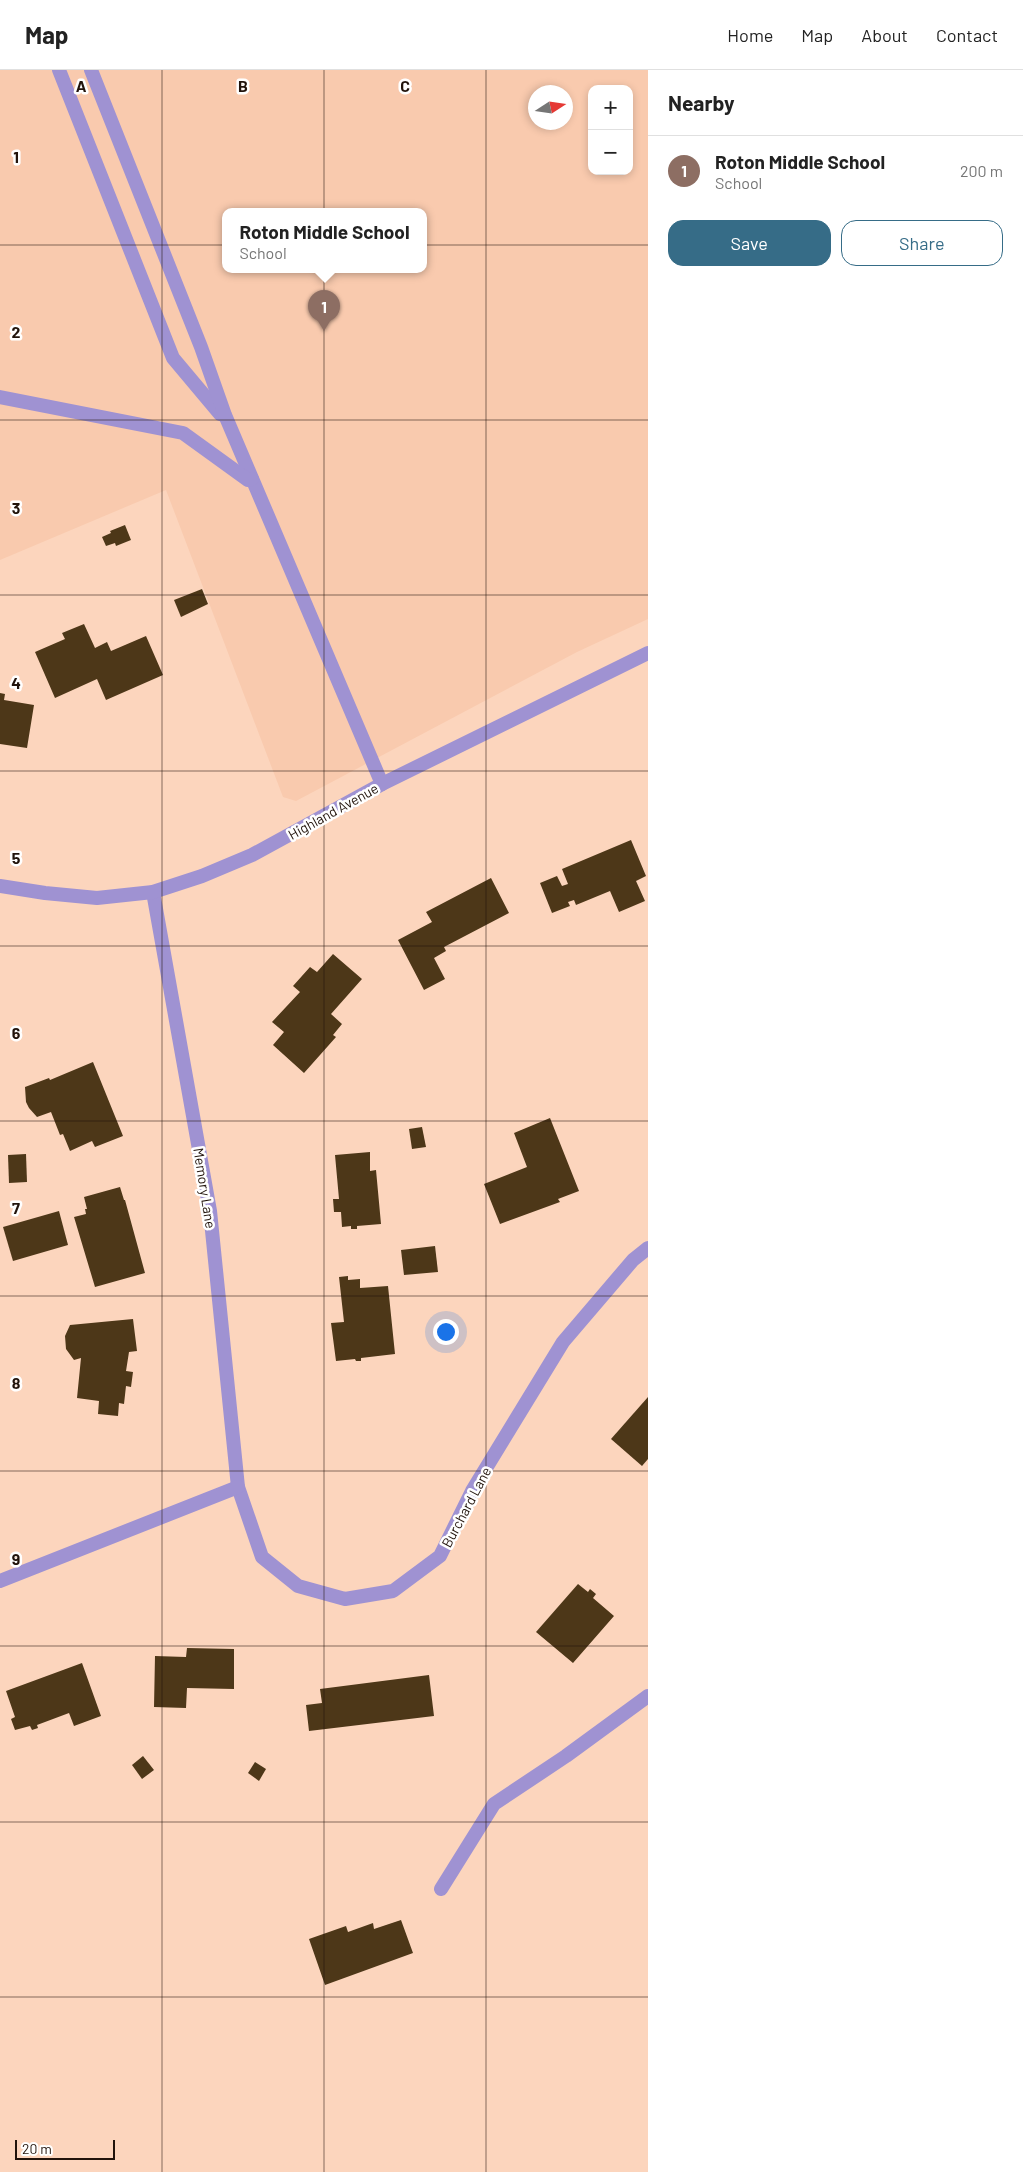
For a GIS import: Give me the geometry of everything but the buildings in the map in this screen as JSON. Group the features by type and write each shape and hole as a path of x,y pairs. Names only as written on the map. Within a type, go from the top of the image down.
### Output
{"street":[{"path":"58,70 173,358 220,414 225,415"},
{"path":"91,70 201,347 225,415 382,784"},
{"path":"0,396 183,433 248,480 252,479"},
{"name":"Highland Avenue","path":"0,886 45,894 97,898 154,892 202,876 252,855 382,784 648,653"},
{"name":"Memory Lane","path":"154,892 210,1211 238,1487"},
{"name":"Burchard Lane","path":"238,1487 262,1557 298,1586 345,1599 393,1591 440,1556 472,1491 563,1342 633,1260 648,1248"},
{"path":"0,1580 238,1487"},
{"path":"441,1889 494,1804 566,1756 648,1696"}],"shaded area":[{"path":"0,70 648,70 648,619 577,652 296,801 283,797 166,490 0,560"}],"place":[{"name":"Roton Middle School","path":"324,331"}]}
